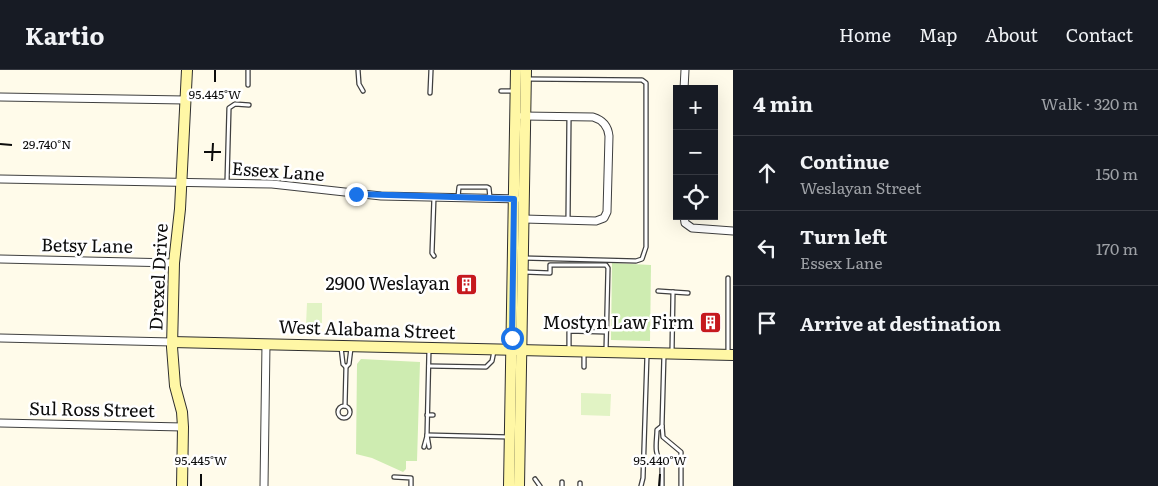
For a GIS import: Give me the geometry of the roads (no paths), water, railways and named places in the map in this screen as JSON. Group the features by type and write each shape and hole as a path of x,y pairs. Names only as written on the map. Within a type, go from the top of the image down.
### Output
{"street":[{"name":"Drexel Drive","path":"182,486 182,412 175,386 172,342 174,263 181,182 187,70"},
{"path":"516,70 515,91 520,116"},
{"path":"684,85 685,70"},
{"path":"519,486 515,438 516,350 519,275 520,116 526,74"},
{"path":"0,97 185,100"},
{"path":"520,116 593,117 601,120 606,126 609,136 607,212 604,218 600,221 524,219"},
{"name":"Essex Lane","path":"0,178 279,184 381,196 519,199"},
{"path":"519,199 524,219 523,258 519,275"},
{"path":"685,220 692,228 733,231"},
{"name":"Betsy Lane","path":"0,259 174,263"},
{"name":"West Alabama Street","path":"0,338 730,355"},
{"path":"264,486 266,344"},
{"name":"Sul Ross Street","path":"0,423 183,427"},
{"path":"509,486 515,438"}],"lane":[{"path":"248,70 248,85"},
{"path":"358,70 363,91"},
{"path":"430,93 431,70"},
{"path":"523,258 636,261 642,259 646,247 646,83 642,80 526,74"},
{"path":"501,91 515,91"},
{"path":"227,183 229,108 235,104 248,105"},
{"path":"568,220 570,117"},
{"path":"458,198 459,187 487,187 489,188 490,198"},
{"path":"434,197 432,253 434,256"},
{"path":"519,275 550,273 550,265 606,265 608,268 606,352"},
{"path":"728,278 730,355"},
{"path":"658,291 688,293"},
{"path":"673,292 662,425 663,437 681,452 681,486"},
{"path":"569,352 569,331 606,332"},
{"path":"346,346 342,364 346,367"},
{"path":"345,406 346,367 349,364 346,346"},
{"path":"426,447 429,348"},
{"path":"429,366 486,368 492,361 494,350"},
{"path":"584,352 584,367"},
{"path":"641,486 643,478 647,353"},
{"path":"427,415 433,415"},
{"path":"427,420 433,420"},
{"path":"662,425 657,430 657,456 662,461 662,486"},
{"path":"427,435 515,438"},
{"path":"394,477 411,478 411,486"},
{"path":"536,479 540,486"}],"place":[{"name":"2900 Weslayan","path":"466,284"},
{"name":"Mostyn Law Firm","path":"710,323"}]}
